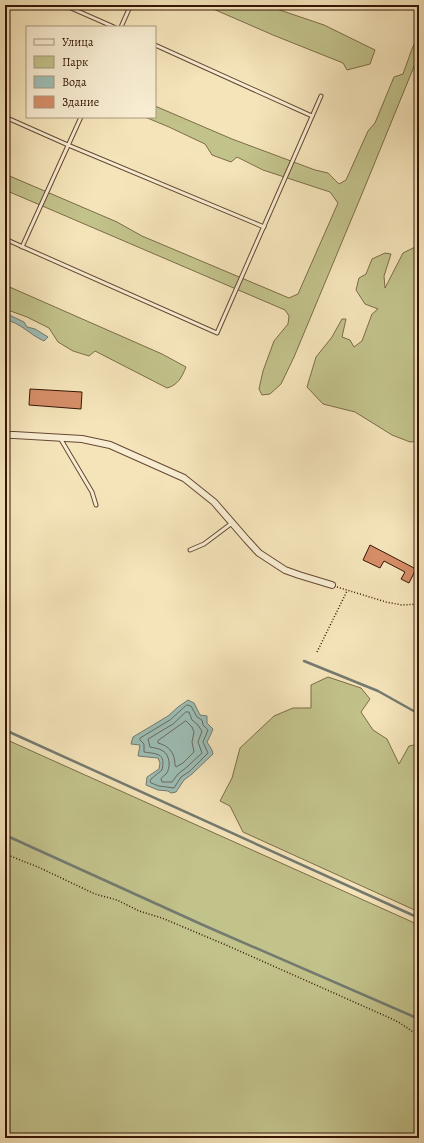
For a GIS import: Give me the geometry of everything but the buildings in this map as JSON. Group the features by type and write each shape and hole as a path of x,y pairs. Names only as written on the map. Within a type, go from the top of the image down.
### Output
{"street":[{"path":"5,435 82,439 110,445 184,478 214,502 259,553 285,570 332,585"}],"lane":[{"path":"64,5 112,26"},
{"path":"121,26 129,9"},
{"path":"156,45 312,116"},
{"path":"5,239 217,333 321,96"},
{"path":"5,116 68,145 264,228"},
{"path":"22,247 80,118"},
{"path":"60,438 92,492 96,505"},
{"path":"190,550 204,544 232,523"}],"path":[{"path":"332,585 347,591 386,602 402,605 419,604"},
{"path":"317,652 347,591"},
{"path":"5,854 38,867 95,894 117,900 139,911 162,918 291,973 390,1018 419,1036"}],"green space":[{"path":"204,5 265,5 324,25 375,50 370,64 347,70 343,63"},
{"path":"419,33 419,59 415,64 294,357 281,384 270,394 262,395 259,389 263,371 274,341 288,324 289,316 285,310 5,190 5,174 117,222 142,236 289,298 298,294 338,203 330,192 263,170 237,157 231,162 212,155 205,144 147,118 156,118 156,106 232,139 315,170 328,173 339,184 346,180 368,131 375,123 394,77 403,74"},
{"path":"419,245 419,441 410,442 392,435 355,412 323,404 307,387 316,357 332,337 342,319 346,319 342,337 350,340 354,347 362,341 372,314 378,309 365,304 356,290 359,278 366,274 372,259 385,253 391,254 384,276 385,288 403,253"},
{"path":"5,285 162,354 186,367 183,374 177,383 167,388 95,351 89,356 73,351 58,342 49,328 27,317 5,309"},
{"path":"328,677 361,688 370,699 361,712 373,730 387,739 399,764 409,746 419,744 419,912 243,832 230,806 220,801 232,778 240,748 274,716 293,708 311,708 311,685"},
{"path":"5,739 419,925 419,1138 5,1138"}],"water":[{"path":"5,313 24,322 27,327 35,329 48,337 44,341 15,323 5,320"},
{"path":"188,700 194,703 200,715 207,716 207,723 213,729 207,742 213,754 184,780 176,792 171,793 168,791 158,790 146,785 147,777 159,769 160,763 158,758 138,756 140,745 131,744 133,737 168,716"}],"waterway":[{"path":"304,661 378,691 419,714"},
{"path":"5,730 419,918"},
{"path":"5,835 203,925 419,1019"}]}
